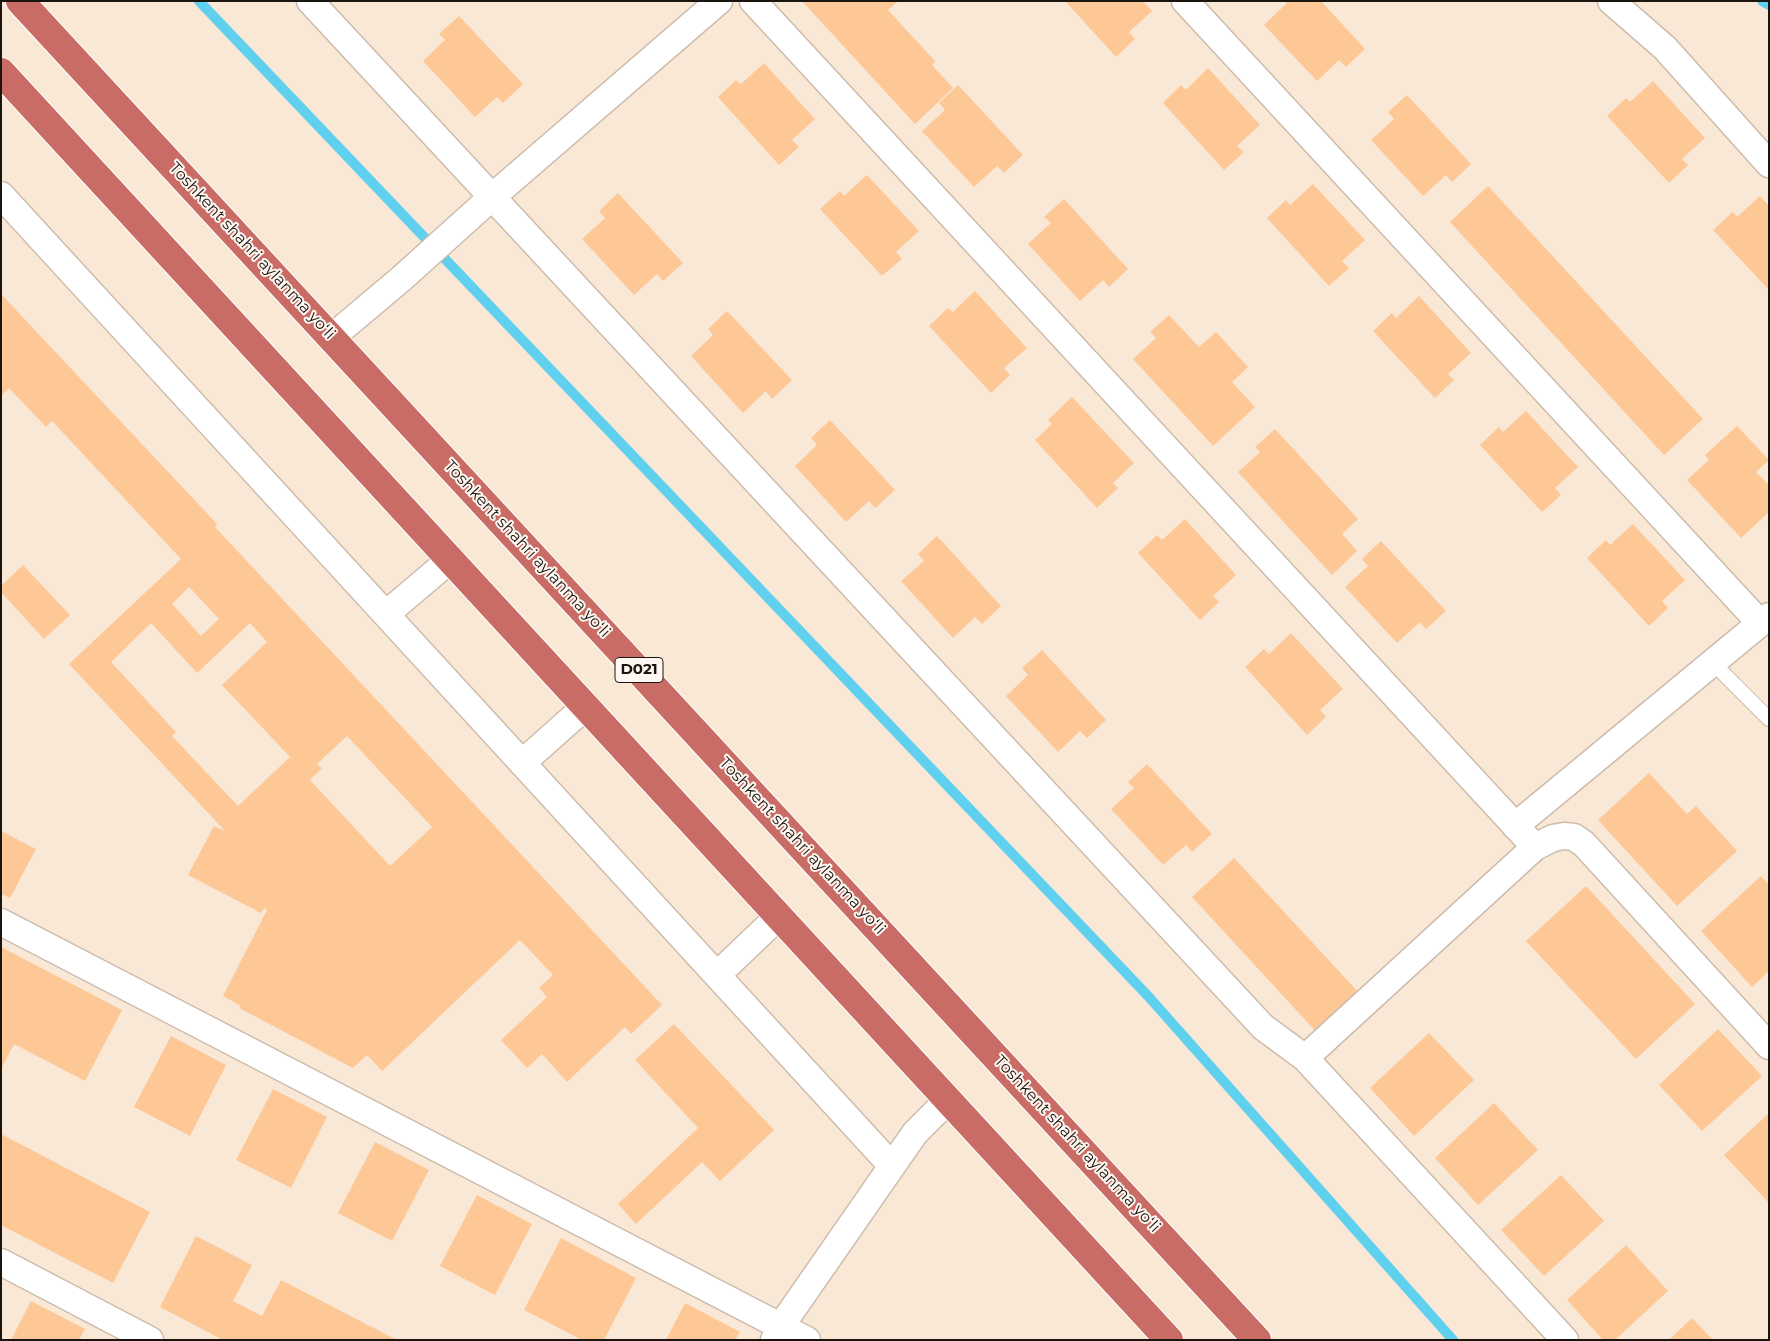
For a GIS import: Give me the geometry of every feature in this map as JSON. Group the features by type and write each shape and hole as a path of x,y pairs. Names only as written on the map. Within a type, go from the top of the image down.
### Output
{"highway":[{"name":"Toshkent shahri aylanma yoʻli","path":"20,1 1257,1340"},
{"path":"1,72 1169,1340"}],"street":[{"path":"310,1 1263,1027 1305,1058 1565,1340"},
{"path":"332,337 719,1"},
{"path":"753,1 1535,847"},
{"path":"1185,1 1765,620 1515,826"},
{"path":"1611,1 1665,48 1769,164"},
{"path":"1,195 892,1166"},
{"path":"386,614 451,559"},
{"path":"522,763 586,706"},
{"path":"1305,1058 1535,847 1552,838 1564,836 1574,837 1584,844 1769,1046"},
{"path":"717,975 779,916"},
{"path":"1,922 777,1333 807,1340"},
{"path":"777,1333 915,1134 948,1100"},
{"path":"1,1262 150,1340"}],"lane":[{"path":"1713,663 1769,719"}],"building":[{"path":"802,1 898,1 888,10 935,61 932,65 953,88 915,124"},
{"path":"1065,1 1143,1 1152,11 1129,32 1135,39 1116,57"},
{"path":"1285,1 1321,1 1365,49 1346,67 1339,60 1317,81 1264,25 1287,3"},
{"path":"459,16 523,84 503,103 497,97 475,117 423,61 445,40 439,34"},
{"path":"764,63 815,119 792,140 799,147 779,165 718,97 736,80 741,84"},
{"path":"1208,68 1260,125 1237,146 1244,152 1224,170 1163,103 1181,85 1186,90"},
{"path":"1653,81 1705,138 1682,159 1688,165 1669,183 1607,116 1626,98 1630,102"},
{"path":"958,85 1023,155 1004,173 997,166 974,187 922,131 945,110 939,103"},
{"path":"1407,95 1471,164 1452,182 1446,175 1423,196 1371,140 1394,119 1388,112"},
{"path":"867,175 919,231 896,252 902,259 882,276 820,209 840,191 844,196"},
{"path":"1313,184 1365,240 1342,261 1349,268 1329,286 1267,218 1286,200 1290,205"},
{"path":"1488,186 1703,419 1664,455 1450,222"},
{"path":"618,193 683,263 663,281 657,274 634,295 582,239 605,218 599,211"},
{"path":"1760,196 1769,206 1769,290 1713,230 1733,212 1737,217"},
{"path":"1064,199 1128,269 1109,287 1103,280 1080,301 1028,244 1051,223 1044,217"},
{"path":"975,291 1027,348 1004,368 1010,375 991,393 929,326 948,308 953,312"},
{"path":"1,294 217,524 215,527 662,1005 631,1034 625,1027 567,1082 542,1054 527,1068 501,1040 547,997 539,988 553,975 520,940 382,1071 367,1055 353,1068 239,1008 241,1006 223,996 267,910 264,908 261,913 188,875 214,826 225,831 69,664 181,559 52,421 46,427 9,388 1,396","holes":["189,587 219,619 201,636 172,604","151,623 197,673 250,623 267,642 222,685 290,757 238,806 172,736 176,732 111,662","347,736 432,827 390,866 310,780 322,768 317,764"]},
{"path":"1419,296 1471,353 1448,374 1454,380 1435,398 1373,331 1392,313 1396,318"},
{"path":"727,311 792,380 772,399 766,391 743,413 691,356 713,335 708,329"},
{"path":"1169,315 1199,347 1216,332 1248,367 1232,382 1255,407 1213,446 1133,359 1156,338 1150,332"},
{"path":"1072,397 1134,463 1113,483 1118,488 1097,508 1035,440 1052,424 1048,420"},
{"path":"1526,411 1578,467 1555,488 1561,495 1542,512 1480,445 1499,427 1503,432"},
{"path":"830,420 895,490 875,508 869,501 846,522 795,466 817,445 811,438"},
{"path":"1737,426 1769,460 1756,472 1769,485 1769,512 1741,538 1687,480 1709,460 1705,455"},
{"path":"1275,429 1358,519 1342,534 1357,551 1332,575 1238,472 1260,452 1255,447"},
{"path":"1185,519 1236,575 1213,596 1219,602 1200,620 1138,553 1157,535 1162,540"},
{"path":"1633,524 1685,580 1662,601 1668,608 1649,626 1587,558 1606,540 1610,545"},
{"path":"937,536 1001,606 982,624 975,617 953,638 901,581 924,561 918,554"},
{"path":"1381,541 1446,611 1426,629 1420,622 1397,643 1345,587 1368,566 1362,559"},
{"path":"23,565 70,615 44,639 1,592 1,586"},
{"path":"1291,633 1343,689 1320,710 1326,717 1307,735 1245,667 1264,649 1269,654"},
{"path":"1042,650 1106,720 1087,738 1080,731 1058,752 1006,696 1028,675 1022,668"},
{"path":"1147,764 1212,834 1192,852 1186,845 1163,865 1111,809 1134,788 1128,782"},
{"path":"1649,773 1687,814 1696,806 1737,851 1677,906 1598,820"},
{"path":"1,831 36,849 10,898 1,894"},
{"path":"1234,858 1362,996 1320,1036 1192,897"},
{"path":"1761,876 1769,885 1769,971 1752,987 1701,931"},
{"path":"1586,886 1695,1004 1636,1059 1526,941"},
{"path":"1,947 122,1010 85,1081 14,1044 1,1069"},
{"path":"674,1024 774,1130 720,1181 702,1162 636,1224 618,1204 698,1128 635,1060"},
{"path":"1718,1029 1762,1076 1702,1131 1659,1085"},
{"path":"1429,1033 1474,1080 1414,1136 1370,1088"},
{"path":"171,1036 226,1065 190,1136 134,1107"},
{"path":"273,1089 327,1117 291,1188 236,1160"},
{"path":"1494,1103 1538,1150 1478,1205 1435,1158"},
{"path":"1769,1113 1769,1203 1724,1155"},
{"path":"1,1134 150,1212 113,1283 1,1225"},
{"path":"375,1142 429,1170 392,1241 338,1213"},
{"path":"1561,1175 1604,1221 1544,1276 1501,1230"},
{"path":"477,1195 532,1224 495,1295 440,1266"},
{"path":"196,1236 252,1265 233,1301 262,1316 281,1280 397,1340 223,1340 160,1307"},
{"path":"561,1238 636,1278 604,1340 582,1340 524,1310"},
{"path":"1626,1245 1668,1291 1615,1340 1603,1340 1567,1300"},
{"path":"31,1301 85,1329 79,1340 11,1340"},
{"path":"685,1303 740,1332 735,1340 666,1340"},
{"path":"1692,1318 1713,1340 1669,1340"}],"waterway":[{"path":"199,1 1148,996 1453,1340"},
{"path":"1762,1 1769,5"}]}
